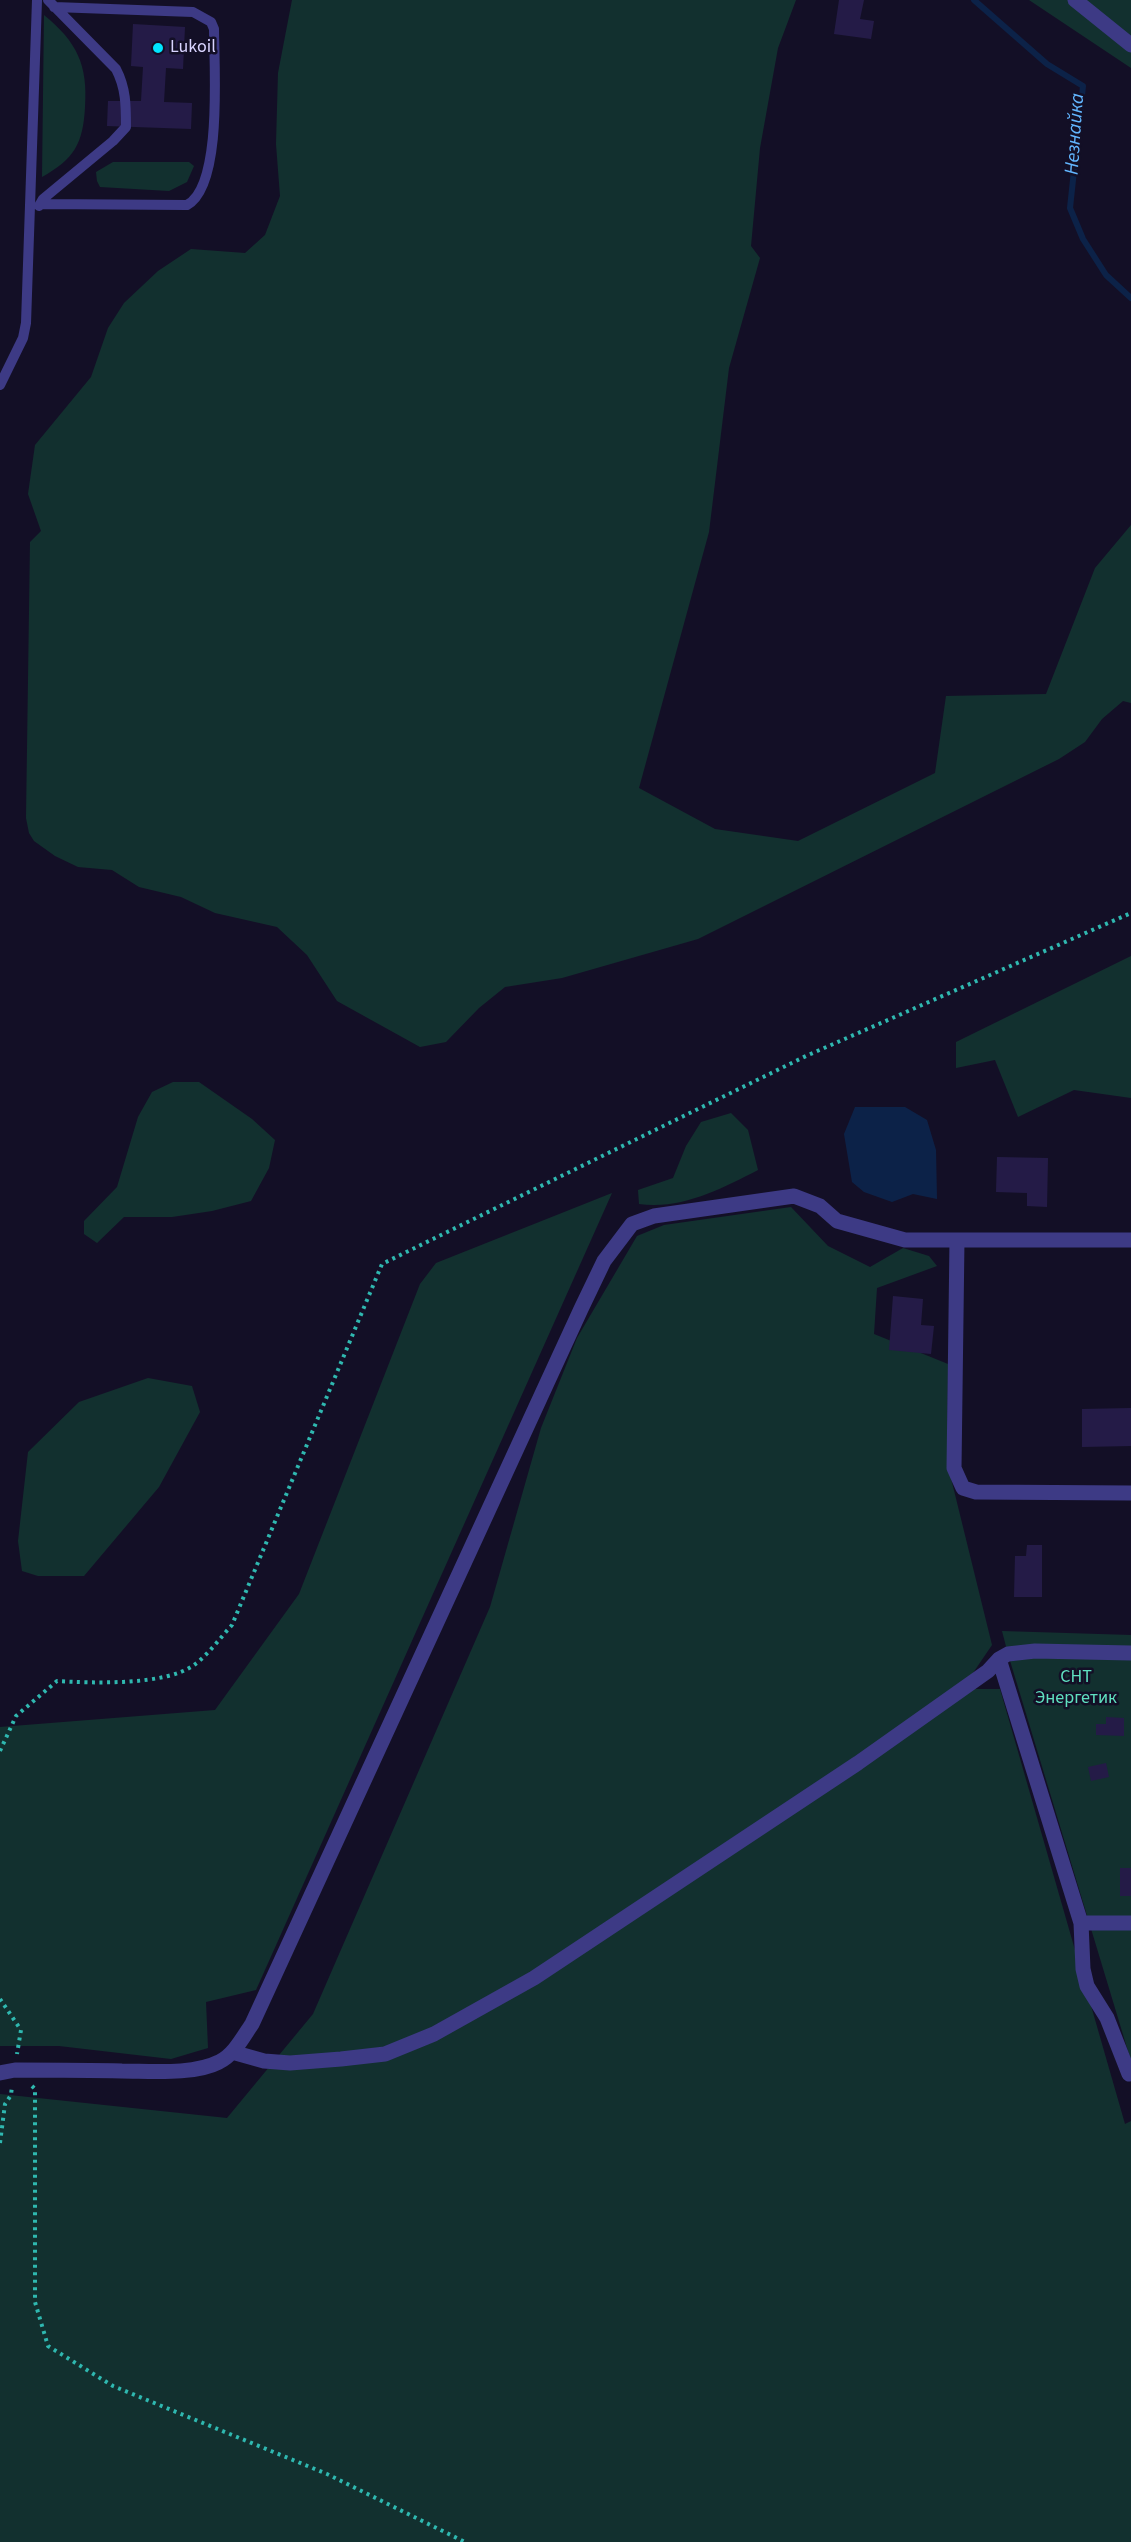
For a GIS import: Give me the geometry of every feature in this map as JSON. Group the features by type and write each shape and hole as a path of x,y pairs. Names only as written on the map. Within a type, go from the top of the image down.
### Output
{"street":[{"path":"1075,0 1131,45"},
{"path":"0,2065 7,2072 173,2070 218,2063 232,2052 252,2024 604,1261 632,1224 654,1216 794,1196 820,1206 837,1221 905,1240 1131,1240"},
{"path":"957,1240 954,1468 963,1488 976,1492 1131,1493"},
{"path":"232,2052 264,2061 290,2063 340,2059 386,2054 434,2034 534,1978 858,1763 988,1671 999,1659 1008,1654 1035,1651 1131,1653"},
{"path":"999,1659 1081,1923 1083,1969 1087,1986 1107,2018 1129,2074"},
{"path":"1081,1923 1131,1923"}],"lane":[{"path":"0,385 23,338 26,323 37,0"},
{"path":"30,242 40,204 126,127 126,101 122,79 116,69 51,4"},
{"path":"40,204 187,205 198,196 207,178 214,130 214,29 211,22 193,12 51,4"}],"path":[{"path":"0,1751 16,1716 57,1681 102,1684 173,1675 194,1665 232,1625 382,1264 806,1056 1131,913"},
{"path":"0,1999 21,2030 7,2072 11,2095 5,2104 0,2144"},
{"path":"7,2072 35,2089 36,2302 48,2346 113,2386 327,2474 465,2542"}],"green space":[{"path":"292,0 796,0 778,48 760,148 751,246 760,258 729,368 709,532 639,788 715,829 798,841 935,773 946,696 1046,694 1095,568 1131,525 1131,703 1123,701 1102,719 1085,742 1059,759 698,939 562,978 505,987 479,1008 446,1042 420,1047 337,1001 307,955 277,927 215,913 181,897 139,887 112,870 78,867 55,856 34,841 29,833 26,818 30,542 41,531 28,494 35,445 91,377 108,328 124,303 158,271 191,249 245,253 265,235 280,196 276,144 278,73"},
{"path":"1029,0 1131,0 1131,68"},
{"path":"44,15 65,35 78,55 85,92 84,120 75,149 62,164 42,177"},
{"path":"113,162 189,162 194,166 187,182 169,191 100,187 96,172"},
{"path":"1131,956 1131,1098 1074,1090 1018,1117 995,1060 956,1068 956,1042"},
{"path":"173,1082 199,1082 252,1119 275,1140 269,1168 251,1201 212,1211 172,1217 124,1217 97,1243 84,1234 84,1221 117,1187 138,1117 152,1092"},
{"path":"731,1113 748,1130 758,1170 715,1191 685,1201 655,1205 639,1204 638,1190 673,1178 686,1146 701,1122"},
{"path":"612,1193 256,1990 206,2002 208,2048 171,2059 59,2046 0,2046 0,1727 215,1710 299,1594 420,1284 436,1263"},
{"path":"791,1207 828,1246 870,1267 903,1248 929,1256 937,1266 877,1288 874,1334 948,1364 947,1462 992,1645 962,1689 1000,1689 1125,2124 1131,2121 1131,2542 0,2542 0,2094 227,2118 313,2014 490,1607 541,1428 577,1338 637,1236 664,1225"},
{"path":"148,1378 192,1386 200,1412 159,1487 84,1576 38,1576 22,1571 18,1541 28,1452 79,1402"},
{"name":"СНТ Энергетик","path":"1002,1631 1131,1635 1131,2061 1008,1654"}],"water":[{"path":"855,1107 905,1107 927,1120 936,1150 937,1199 913,1194 892,1202 864,1192 852,1182 844,1134"}],"building":[{"path":"839,0 864,0 860,19 874,21 871,39 834,34"},
{"path":"133,24 185,27 183,69 166,68 164,102 192,103 191,129 107,126 108,101 141,101 143,67 131,66"},
{"path":"997,1157 1048,1158 1047,1207 1027,1206 1027,1193 996,1192"},
{"path":"893,1296 923,1299 921,1325 934,1326 931,1354 889,1350"},
{"path":"1131,1408 1131,1446 1082,1447 1082,1409"},
{"path":"1027,1545 1042,1545 1042,1597 1014,1597 1015,1556 1026,1556"},
{"path":"1106,1717 1124,1718 1124,1736 1096,1735 1096,1724 1106,1724"},
{"path":"1106,1763 1109,1777 1091,1781 1088,1767"},
{"path":"1120,1868 1131,1868 1131,1896 1120,1896"}],"waterway":[{"name":"Незнайка","path":"974,0 1047,64 1083,86 1070,208 1083,239 1106,275 1131,298"}],"place":[{"name":"Lukoil","path":"158,48"}]}
